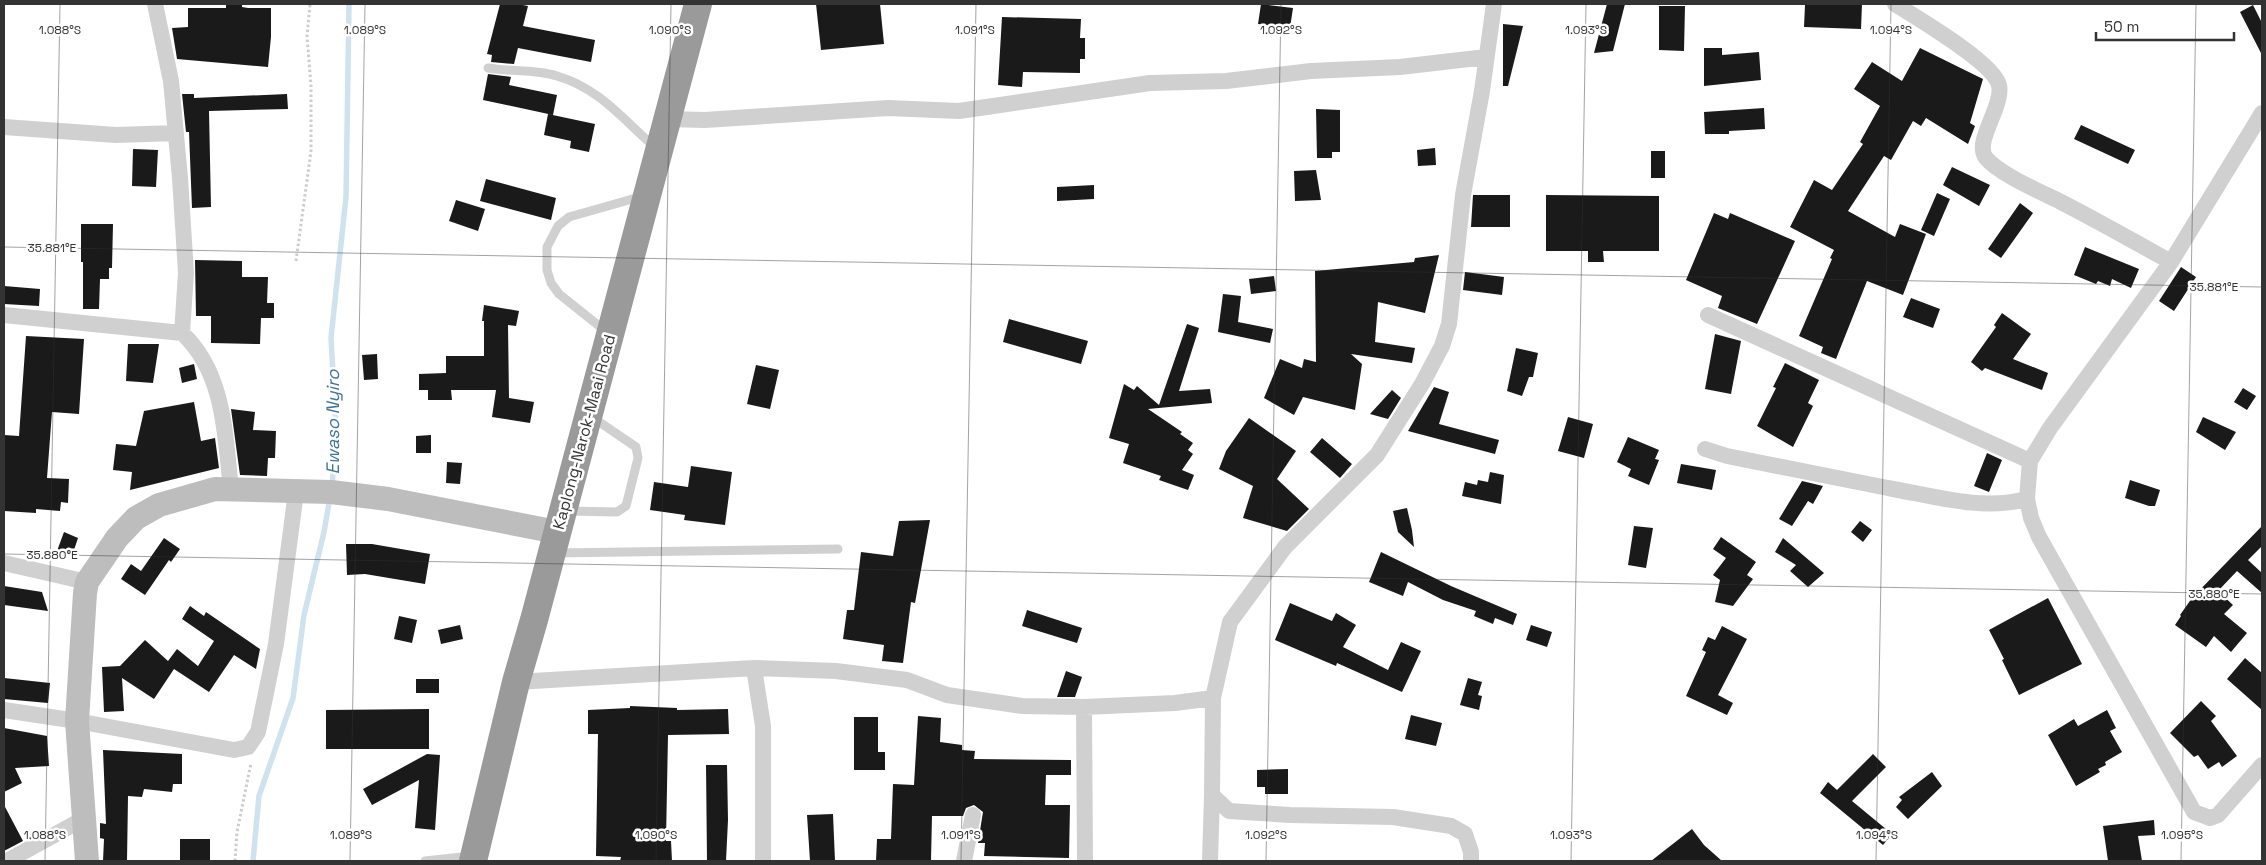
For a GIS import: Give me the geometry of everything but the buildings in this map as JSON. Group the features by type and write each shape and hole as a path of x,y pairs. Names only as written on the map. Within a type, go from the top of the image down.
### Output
{"highway":[{"name":"Kaplong-Narok-Maai Road","path":"474,858 516,682 698,4"}],"street":[{"path":"155,4 171,80 176,133 186,273 182,333"},
{"path":"1210,861 1213,698 1230,622 1285,547 1377,455 1422,384 1442,346 1449,324 1463,195 1482,90 1494,4"},
{"path":"1895,4 1978,59 1995,77 1999,86 1998,101 1984,139 1982,150 1985,157 1993,164 2038,191 2172,262"},
{"path":"666,119 706,120 888,108 959,111 1150,84 1226,80 1310,71 1400,67 1486,57"},
{"path":"2262,113 2172,262 2050,428 2030,461 2027,499 2039,537 2194,812 2210,818 2218,815 2262,765"},
{"path":"4,127 116,136 176,133"},
{"path":"4,315 182,333 192,343 205,362 221,406 231,490"},
{"path":"1708,315 2030,461"},
{"path":"1705,450 1727,456 1947,499 1987,504 2008,504 2027,499"},
{"path":"87,861 77,721 82,614 87,582 116,538 136,518 159,505 215,489 331,492 388,499 557,532"},
{"path":"4,710 77,721 234,750 248,747 258,732 276,644 296,492"},
{"path":"4,564 87,582"},
{"path":"516,682 754,668 836,670 907,680 947,695 1022,706 1084,707 1175,703 1213,698"},
{"path":"754,668 763,726 763,861"},
{"path":"1084,707 1085,861"},
{"path":"1212,795 1229,811 1290,815 1393,817 1451,826 1465,834 1471,852 1471,861"},
{"path":"964,861 973,815"},
{"path":"7,861 85,818"}],"lane":[{"path":"488,68 557,76 584,86 604,99 624,120 658,150"},
{"path":"610,334 559,294 551,282 547,270 547,247 558,226 569,217 645,196"},
{"path":"557,532 618,512 626,506 638,458 636,447 588,415"},
{"path":"557,532 838,549"},
{"path":"425,861 474,858"}],"path":[{"path":"296,262 311,150 312,86 308,36 310,4"},
{"path":"235,861 237,832 252,761 248,747"}],"waterway":[{"name":"Ewaso Nyiro","path":"332,488 336,427 331,338 346,197 349,4"},
{"name":"Ewaso Nyiro","path":"253,861 259,796 293,698 304,615 324,532 330,497"}]}
